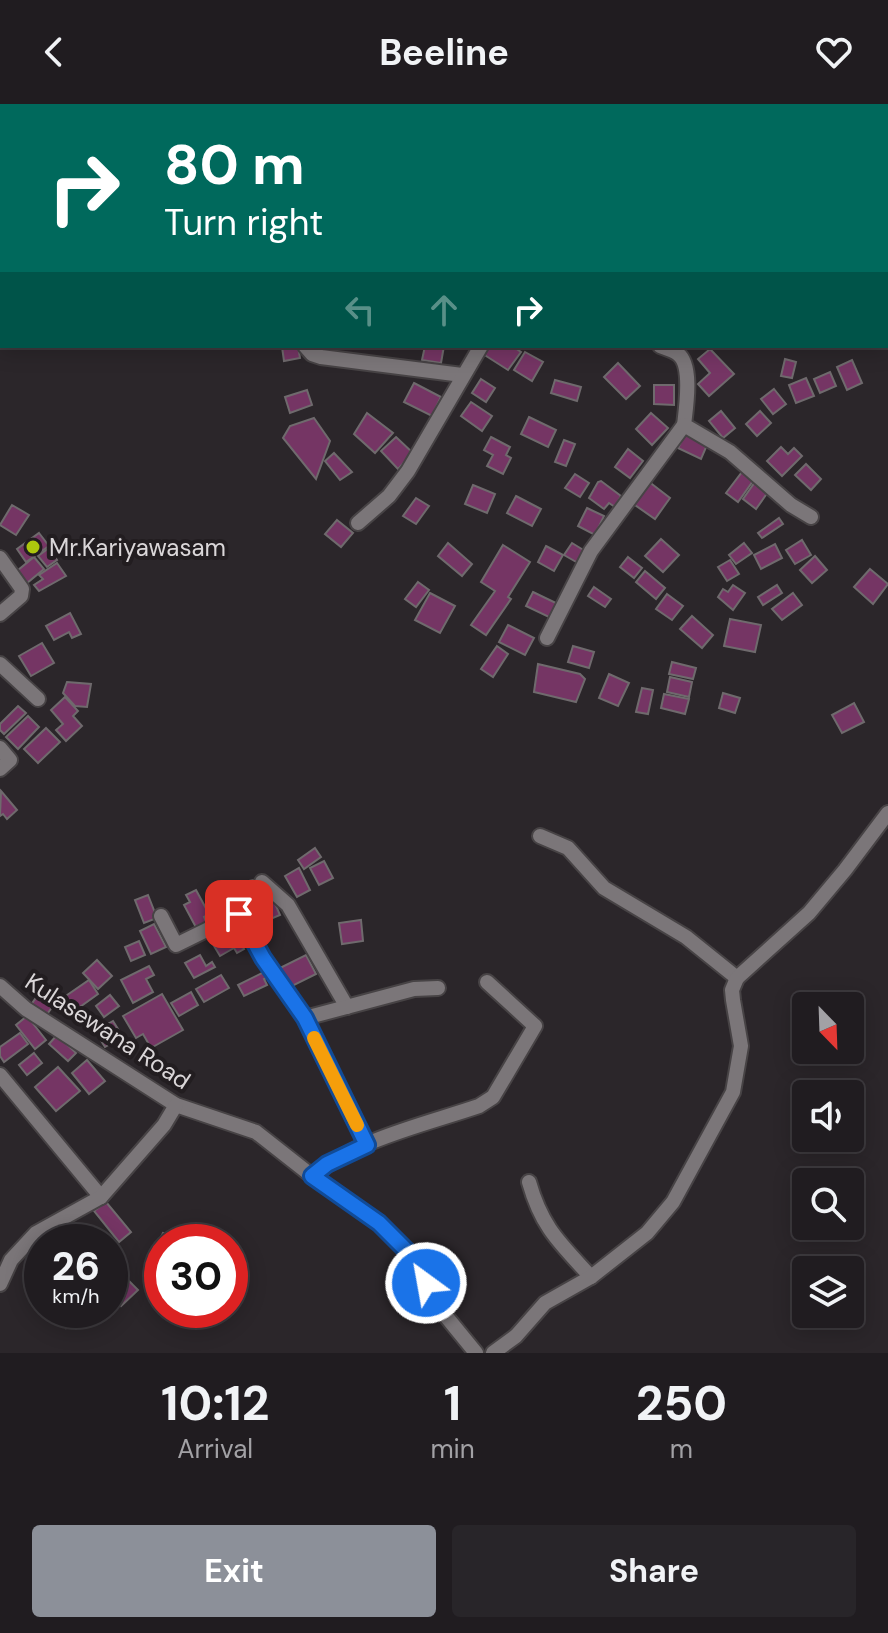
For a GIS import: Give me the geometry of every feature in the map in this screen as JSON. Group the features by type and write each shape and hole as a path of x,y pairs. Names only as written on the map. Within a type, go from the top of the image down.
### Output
{"street":[{"path":"307,348 321,357 462,375"},
{"path":"358,523 389,496 408,471 480,348"},
{"path":"547,638 591,551 684,425 685,361 665,348"},
{"path":"684,425 730,452 791,505 811,517"},
{"path":"0,558 22,589 21,596 0,614"},
{"path":"0,664 38,699"},
{"path":"0,748 10,760 0,769"},
{"path":"493,1353 516,1336 545,1303 591,1277 647,1233 673,1202 733,1092 741,1046 732,990 737,978 809,913 888,813"},
{"path":"540,836 568,848 604,888 686,937 737,978"},
{"path":"262,882 288,905 347,1007"},
{"path":"161,916 176,945 239,914 263,958 305,1018 367,1145"},
{"path":"312,1176 327,1164 367,1145 479,1106 493,1097 535,1026 487,982"},
{"name":"Kulasewana Road","path":"0,986 26,1009 176,1105 256,1132 379,1223 417,1261 436,1304 476,1353"},
{"path":"305,1018 414,989 438,988"},
{"path":"0,1075 101,1197"},
{"path":"0,1284 11,1260 36,1233 101,1197 164,1125 176,1105"},
{"path":"529,1182 537,1211 548,1230 591,1277"},
{"path":"0,1248 11,1260"}],"building":[{"path":"282,348 298,348 300,358 284,361"},
{"path":"425,348 444,348 441,363 422,360"},
{"path":"487,348 515,348 521,352 508,370 483,354"},
{"path":"710,349 734,374 709,396 698,384 710,373 698,359"},
{"path":"525,352 543,362 532,381 514,370"},
{"path":"785,359 796,362 792,378 781,376"},
{"path":"852,360 862,383 847,390 837,367"},
{"path":"618,363 640,386 626,399 604,377"},
{"path":"830,372 836,386 820,393 814,379"},
{"path":"806,378 814,396 796,403 789,385"},
{"path":"481,379 495,388 486,402 472,393"},
{"path":"555,380 581,387 577,401 551,393"},
{"path":"414,383 441,397 432,416 404,402"},
{"path":"654,385 674,385 674,405 654,404"},
{"path":"774,389 786,404 773,414 761,399"},
{"path":"307,390 312,405 290,413 285,397"},
{"path":"471,402 492,416 482,431 461,416"},
{"path":"721,411 735,428 723,438 709,421"},
{"path":"760,411 771,423 757,436 746,424"},
{"path":"367,413 393,433 375,453 354,434"},
{"path":"651,413 668,428 652,445 636,429"},
{"path":"529,417 556,430 548,447 521,434"},
{"path":"314,418 330,441 316,479 283,438 290,426"},
{"path":"685,434 707,445 701,459 678,448"},
{"path":"396,437 413,453 398,469 381,451"},
{"path":"491,437 510,447 506,455 511,458 503,474 487,466 493,455 484,450"},
{"path":"564,440 575,444 566,466 555,462"},
{"path":"781,447 788,454 794,448 802,456 782,476 767,461"},
{"path":"628,449 643,461 630,478 615,467"},
{"path":"334,453 352,472 340,480 325,461"},
{"path":"806,464 821,479 811,490 795,475"},
{"path":"742,472 753,481 738,502 726,493"},
{"path":"575,474 589,483 580,497 565,488"},
{"path":"601,481 621,496 615,507 609,503 604,509 589,498"},
{"path":"648,481 670,498 655,519 632,503"},
{"path":"755,482 768,492 756,509 743,499"},
{"path":"473,485 495,494 487,513 465,504"},
{"path":"516,496 541,509 532,526 507,513"},
{"path":"416,498 429,506 416,524 403,516"},
{"path":"12,505 29,515 16,535 0,525"},
{"path":"587,508 604,516 595,535 578,526"},
{"path":"779,518 783,524 762,538 758,533"},
{"path":"337,520 353,533 341,547 325,534"},
{"name":"Mr.Kariyawasam","path":"39,533 49,546 26,562 17,549"},
{"path":"661,539 679,555 663,572 645,556"},
{"path":"802,540 811,555 795,564 786,550"},
{"path":"448,543 472,564 462,576 438,556"},
{"path":"572,543 585,551 578,563 564,555"},
{"path":"744,543 752,553 736,564 729,555"},
{"path":"775,544 782,558 761,569 754,555"},
{"path":"503,545 530,562 508,597 511,599 486,635 471,625 495,591 481,582"},
{"path":"546,546 563,555 554,571 538,562"},
{"path":"49,548 57,560 47,567 38,556"},
{"path":"815,556 827,570 812,583 800,570"},
{"path":"34,557 44,569 27,583 17,571"},
{"path":"628,557 642,568 634,578 620,567"},
{"path":"730,560 739,574 727,581 718,567"},
{"path":"57,563 66,576 39,591 34,585 43,579 39,575"},
{"path":"870,569 888,584 873,604 854,587"},
{"path":"645,571 665,588 656,599 636,582"},
{"path":"418,582 429,590 416,607 405,599"},
{"path":"733,585 745,593 733,610 718,597 723,589 728,592"},
{"path":"777,585 782,593 763,605 758,597"},
{"path":"594,587 611,599 605,607 588,596"},
{"path":"533,592 558,604 551,618 526,606"},
{"path":"430,593 455,606 440,633 415,620"},
{"path":"793,593 802,605 782,620 772,609"},
{"path":"667,594 683,606 672,620 656,609"},
{"path":"70,613 81,634 72,638 69,632 54,640 46,626"},
{"path":"692,616 713,635 702,648 680,629"},
{"path":"730,619 761,625 755,652 724,646"},
{"path":"508,625 534,638 525,655 499,642"},
{"path":"42,643 54,663 31,676 19,656"},
{"path":"497,646 508,654 493,677 481,669"},
{"path":"573,646 594,652 589,668 568,662"},
{"path":"672,662 696,668 693,679 669,674"},
{"path":"538,664 580,674 585,679 576,702 534,692"},
{"path":"609,674 629,683 618,706 599,698"},
{"path":"670,677 692,682 689,697 667,692"},
{"path":"67,682 91,684 87,707 75,706 63,693"},
{"path":"642,688 653,690 648,714 636,712"},
{"path":"723,693 740,698 735,713 719,708"},
{"path":"664,694 689,699 685,714 661,708"},
{"path":"65,697 78,711 73,716 82,726 66,741 56,730 63,724 51,710"},
{"path":"854,703 864,722 842,733 832,715"},
{"path":"18,706 26,713 4,734 0,724"},
{"path":"28,716 39,727 18,749 6,737"},
{"path":"46,728 60,742 38,763 24,749"},
{"path":"1,791 17,810 7,819 3,814 0,816"},
{"path":"315,848 321,857 304,869 298,860"},
{"path":"324,861 333,878 319,885 310,868"},
{"path":"299,868 310,890 297,897 285,876"},
{"path":"255,880 258,897 240,900 237,883"},
{"path":"196,890 209,914 204,917 208,925 198,931 184,905 190,902 186,895"},
{"path":"148,895 157,918 144,923 135,900"},
{"path":"273,899 280,915 254,926 247,910"},
{"path":"361,920 363,941 342,944 339,923"},
{"path":"154,924 166,947 151,954 140,931"},
{"path":"240,926 245,937 240,940 244,949 237,953 234,948 220,956 211,941"},
{"path":"139,941 145,955 131,961 125,947"},
{"path":"200,955 206,966 212,962 215,967 194,978 185,963"},
{"path":"306,955 316,974 290,987 280,968"},
{"path":"97,960 112,976 98,989 83,973"},
{"path":"149,966 154,975 146,979 153,992 133,1003 121,980"},
{"path":"266,971 269,977 264,979 267,985 244,996 238,985"},
{"path":"221,975 229,988 204,1002 196,989"},
{"path":"89,980 98,994 70,1014 60,1000"},
{"path":"191,992 198,1005 179,1016 171,1003"},
{"path":"162,994 183,1030 151,1048 143,1034 136,1038 123,1016"},
{"path":"38,995 53,1006 45,1017 30,1006"},
{"path":"110,995 119,1006 104,1017 96,1006"},
{"path":"27,1016 46,1040 35,1049 16,1025"},
{"path":"113,1021 123,1037 105,1047 95,1031"},
{"path":"20,1033 28,1044 4,1062 0,1047"},
{"path":"57,1035 76,1053 68,1061 49,1044"},
{"path":"34,1053 42,1063 27,1075 19,1065"},
{"path":"87,1060 105,1081 89,1094 72,1073"},
{"path":"58,1067 80,1091 56,1111 35,1087"},
{"path":"106,1202 124,1224 104,1224 94,1211"},
{"path":"128,1280 138,1290 128,1299"}],"slow traffic":[{"path":"314,1038 357,1125"}],"place":[{"name":"Mr.Kariyawasam","path":"33,547"}],"route":[{"path":"239,914 263,958 305,1018 367,1145 327,1164 312,1176 379,1223 417,1261 426,1283"}]}
